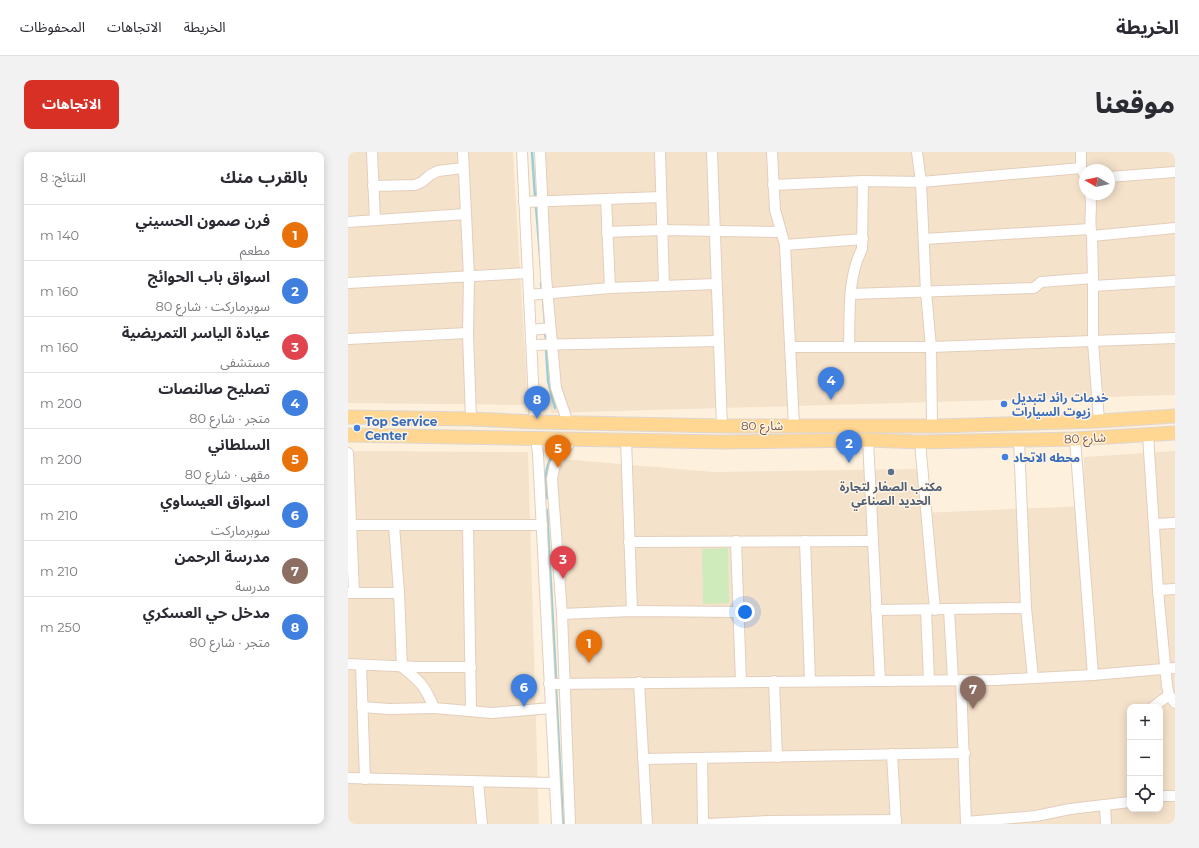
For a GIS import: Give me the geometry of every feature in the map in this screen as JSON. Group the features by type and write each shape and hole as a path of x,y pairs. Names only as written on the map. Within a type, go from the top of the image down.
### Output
{"main road":[{"name":"شارع 80","path":"348,416 471,418 536,422 722,426 932,425 1099,421 1170,417"},
{"path":"1170,417 1160,422 1160,426 1164,432 1171,433"},
{"path":"1125,420 1132,424 1133,429 1128,436"},
{"name":"شارع 80","path":"348,435 573,438 722,442 868,440 920,442 1075,440 1171,433"}],"street":[{"path":"372,152 376,220"},
{"path":"463,152 469,276 468,333 471,418"},
{"path":"522,152 536,422"},
{"path":"540,152 546,277 556,388 568,423"},
{"path":"660,152 664,286"},
{"path":"712,152 722,426"},
{"path":"772,152 775,210 784,245 791,347 794,425"},
{"path":"917,152 921,182 926,292 931,347 932,425"},
{"path":"1081,152 1082,164"},
{"path":"373,186 415,185 438,171 463,168"},
{"path":"773,185 863,181 921,182 1079,172"},
{"path":"1115,176 1175,172"},
{"path":"849,347 852,279 862,249 863,239 863,181"},
{"path":"524,202 661,197"},
{"path":"606,199 610,288"},
{"path":"1091,200 1093,342 1099,421"},
{"path":"348,222 466,214"},
{"path":"924,239 1091,233 1175,228"},
{"path":"607,232 662,230 781,232"},
{"path":"784,245 863,239"},
{"path":"348,283 469,276 546,277"},
{"path":"851,294 1034,288 1041,282 1175,281"},
{"path":"529,295 610,288 716,284"},
{"path":"531,330 550,328"},
{"path":"348,339 468,333"},
{"path":"791,347 931,347 1175,338"},
{"path":"532,345 718,341"},
{"path":"1148,435 1158,590 1170,668 1172,699 1160,704"},
{"path":"536,438 541,504 557,824"},
{"path":"570,824 562,614 552,479 555,464 573,438"},
{"path":"626,439 632,611"},
{"path":"868,440 880,681"},
{"path":"1075,440 1093,675"},
{"path":"1019,441 1026,608 1033,678"},
{"path":"920,442 931,610 929,680"},
{"path":"348,453 351,525 351,593 399,594"},
{"path":"541,504 554,503"},
{"path":"1154,524 1175,523"},
{"path":"351,525 542,525"},
{"path":"394,525 402,667"},
{"path":"468,525 471,710"},
{"path":"736,541 741,682"},
{"path":"805,541 810,681"},
{"path":"629,542 873,541"},
{"path":"1158,590 1175,589"},
{"path":"876,610 1026,608"},
{"path":"949,609 965,753 966,823 1036,820 1070,809 1127,802"},
{"path":"562,614 632,611 738,612"},
{"path":"348,664 402,667 471,667"},
{"path":"360,665 365,779"},
{"path":"402,667 419,680 429,696 434,708"},
{"path":"549,684 957,680 1093,675 1170,668"},
{"path":"774,681 777,757"},
{"path":"639,682 647,824"},
{"path":"362,707 389,709 434,708 492,712 550,708"},
{"path":"643,759 965,753"},
{"path":"707,824 896,822 892,754"},
{"path":"702,758 703,824"},
{"path":"348,778 554,783"},
{"path":"478,782 482,824"},
{"path":"1163,796 1175,796"},
{"path":"1105,806 1106,824"}],"shaded area":[{"path":"348,152 513,152 528,405 348,403"},
{"path":"537,152 1175,152 1175,395 551,413"},
{"path":"348,451 528,452 539,824 348,824"},
{"path":"1175,451 1175,824 569,824 550,458 714,472 917,469 922,513 1084,506 1084,457"}],"green space":[{"path":"728,548 729,603 703,604 702,549"}],"waterway":[{"path":"532,152 535,197"},
{"path":"536,207 541,267"},
{"path":"541,283 542,290"},
{"path":"543,299 545,323"},
{"path":"545,333 546,339"},
{"path":"546,348 548,381 555,408"},
{"path":"547,498 546,473 549,462 556,451"},
{"path":"547,510 556,679"},
{"path":"556,688 563,824"}],"place":[{"name":"تصليح صالنصات","path":"831,400"},
{"name":"خدمات رائد لتبديل زيوت السيارات","path":"1004,404"},
{"name":"مدخل حي العسكري","path":"537,419"},
{"name":"Top Service Center","path":"357,428"},
{"name":"محطه الاتحاد","path":"1005,457"},
{"name":"اسواق باب الحوائج","path":"849,463"},
{"name":"السلطاني","path":"558,468"},
{"name":"مكتب الصفار لتجارة الحديد الصناعي","path":"891,472"},
{"name":"عيادة الياسر التمريضية","path":"563,579"},
{"name":"فرن صمون الحسيني","path":"589,663"},
{"name":"اسواق العيساوي","path":"524,707"},
{"name":"مدرسة الرحمن","path":"973,709"}]}
